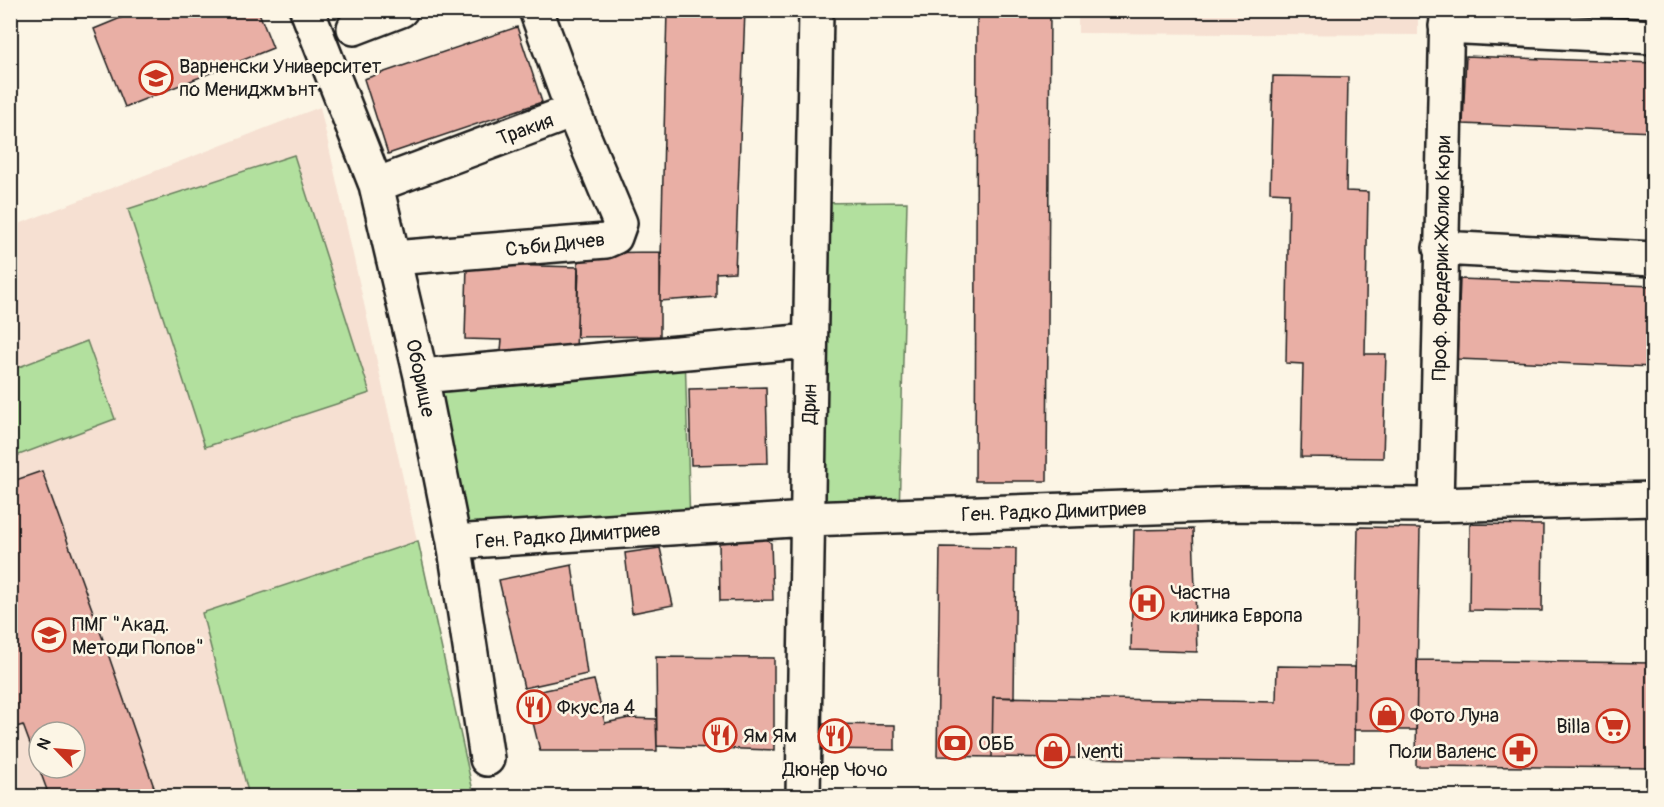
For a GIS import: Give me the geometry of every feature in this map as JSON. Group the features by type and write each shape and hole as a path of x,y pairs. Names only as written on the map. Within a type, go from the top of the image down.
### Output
{"street":[{"name":"Оборище","path":"307,10 376,185 421,376 454,542 486,759"},
{"path":"354,28 401,10"},
{"name":"Тракия","path":"376,185 573,111 536,10"},
{"name":"Дрин","path":"803,796 816,10"},
{"path":"1447,18 1653,36"},
{"name":"Проф. Фредерик Жолио Кюри","path":"1436,505 1440,248 1447,18"},
{"name":"Съби Дичев","path":"393,258 606,241 615,237 620,223 573,111"},
{"path":"1440,248 1653,259"},
{"path":"421,376 810,341"},
{"name":"Ген. Радко Димитриев","path":"454,542 807,519 1241,504 1436,505 1653,500"}],"shaded area":[{"path":"1078,11 1418,11 1418,35 1078,33"},
{"path":"320,107 473,791 431,796 11,796 11,227"}],"green space":[{"path":"294,155 370,393 205,447 128,209"},
{"path":"907,202 899,516 807,519 813,203"},
{"path":"87,341 115,419 11,458 11,370"},
{"path":"685,352 690,526 454,542 421,376"},
{"path":"418,541 473,791 431,796 249,796 202,613"}],"building":[{"name":"Варненски Университет по Мениджмънт","path":"140,10 258,10 273,48 125,107 94,29"},
{"path":"667,10 745,10 735,272 716,273 716,297 660,301"},
{"path":"977,10 1050,10 1047,481 975,481"},
{"path":"517,27 542,102 388,154 364,79"},
{"path":"1466,56 1654,63 1654,132 1463,124"},
{"path":"1273,76 1348,77 1346,191 1368,192 1365,354 1386,354 1383,458 1301,457 1303,364 1286,363 1289,193 1270,192"},
{"path":"660,252 660,336 577,337 578,253"},
{"path":"467,264 579,267 576,351 501,350 502,340 465,339"},
{"path":"1460,279 1654,286 1654,367 1457,359"},
{"path":"766,387 768,463 691,465 689,389"},
{"path":"42,471 157,796 28,796 47,790 43,780 87,780 87,720 27,720 27,736 23,725 10,729 10,482"},
{"path":"1470,524 1543,525 1542,611 1469,610"},
{"path":"1358,527 1420,528 1416,730 1354,730"},
{"path":"1193,529 1197,652 1131,650 1134,530"},
{"path":"758,532 771,543 773,600 720,601 719,540"},
{"path":"940,547 1016,548 1014,698 993,697 992,757 937,756"},
{"path":"660,548 673,605 632,613 625,553"},
{"path":"572,565 587,674 524,688 499,580"},
{"path":"656,657 774,658 774,750 657,746"},
{"path":"1417,660 1654,663 1654,768 1416,766"},
{"path":"1277,666 1355,667 1354,762 992,757 993,697 1276,702"},
{"path":"594,680 605,723 629,718 656,719 657,751 540,751 526,694"},
{"path":"824,724 895,725 895,750 823,749"}],"place":[{"name":"Варненски Университет по Мениджмънт","path":"156,78"},
{"name":"Частна клиника Европа","path":"1147,603"},
{"name":"ПМГ \"Акад. Методи Попов\"","path":"49,635"},
{"name":"Фкусла 4","path":"534,707"},
{"name":"Фото Луна","path":"1387,715"},
{"name":"Billa","path":"1613,726"},
{"name":"Ям Ям","path":"720,735"},
{"name":"Дюнер Чочо","path":"835,736"},
{"name":"ОББ","path":"955,743"},
{"name":"Iventi","path":"1053,751"},
{"name":"Поли Валенс","path":"1520,751"}]}
